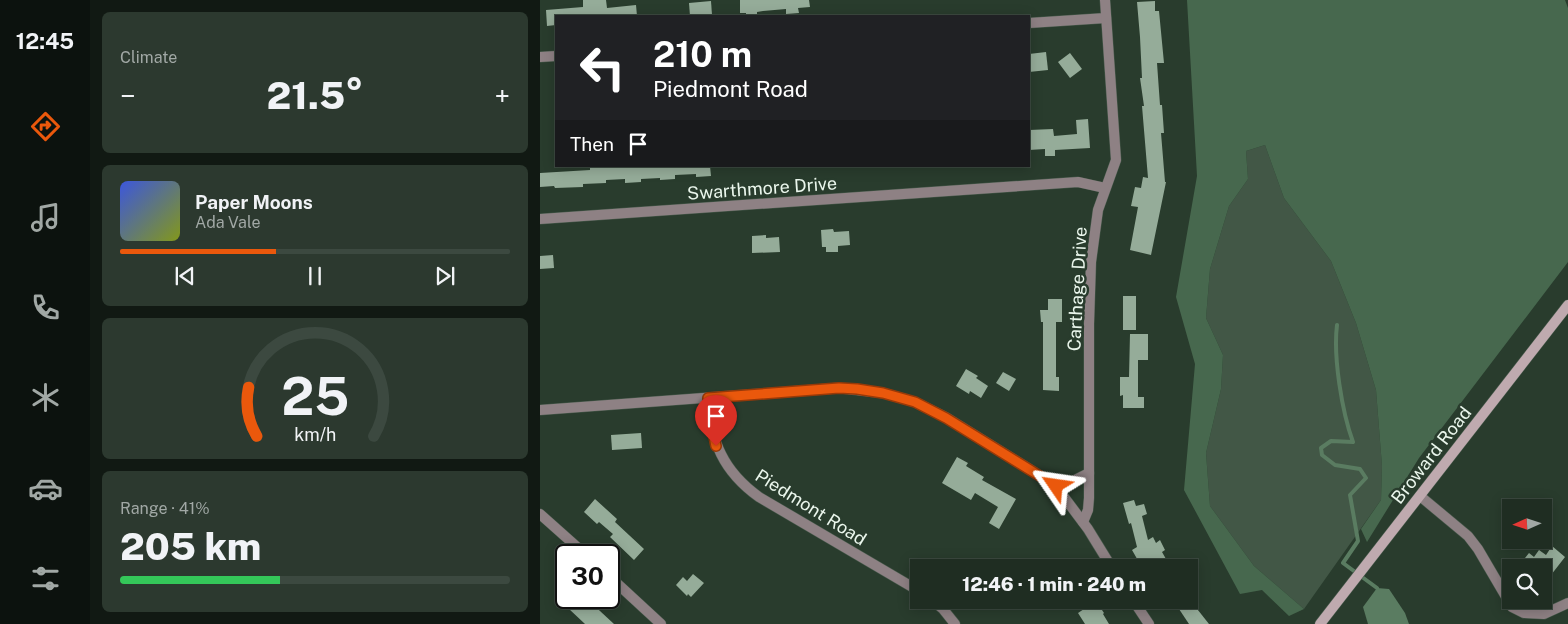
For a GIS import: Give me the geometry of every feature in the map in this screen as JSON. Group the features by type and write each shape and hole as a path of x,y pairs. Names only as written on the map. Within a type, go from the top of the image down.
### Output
{"street":[{"name":"Carthage Drive","path":"1083,522 1088,510 1091,262 1098,210 1116,160 1105,0"},
{"path":"1030,23 1106,18"},
{"path":"540,57 555,56"},
{"name":"Swarthmore Drive","path":"540,220 1078,182 1106,188"},
{"name":"Broward Road","path":"1320,624 1568,306"},
{"path":"540,410 839,388 901,397 946,418 1056,486 1083,522 1106,559"},
{"name":"Piedmont Road","path":"708,398 716,446 724,461 743,485 759,497 910,586"},
{"path":"1056,486 1071,482 1089,473"},
{"path":"1420,496 1468,536 1478,549 1512,608 1524,613 1544,614 1568,603"},
{"path":"540,514 574,544"},
{"path":"620,586 661,624"},
{"path":"943,609 955,624"},
{"path":"1139,609 1149,624"}],"shaded area":[{"path":"1187,0 1565,0 1568,8 1568,262 1419,458 1367,542 1361,529 1381,500 1382,466 1376,390 1356,323 1331,261 1284,198 1265,145 1246,151 1248,179 1229,206 1210,269 1206,318 1223,355 1221,389 1206,453 1210,506 1254,566 1304,609 1289,616 1262,590 1240,594 1184,490 1195,364 1176,297 1197,176"},
{"path":"1265,145 1284,198 1331,261 1356,323 1376,390 1382,466 1381,500 1304,609 1254,566 1210,506 1206,453 1221,389 1223,355 1206,318 1210,269 1229,206 1248,179 1246,151"},
{"path":"1377,588 1389,589 1405,613 1409,624 1368,624 1363,607"}],"building":[{"path":"583,0 606,0 607,8 636,5 637,15 555,15 555,25 547,26 546,10 583,7"},
{"path":"740,0 809,0 810,7 798,8 799,13 786,14 786,9 746,14 740,13"},
{"path":"711,1 712,15 690,15 689,3"},
{"path":"1155,1 1155,11 1159,11 1164,63 1157,63 1160,105 1162,105 1164,133 1161,133 1166,182 1151,255 1130,250 1138,207 1131,206 1135,187 1141,188 1143,177 1148,178 1142,106 1144,106 1140,78 1142,78 1137,2"},
{"path":"1046,52 1048,70 1030,72 1030,54"},
{"path":"1070,53 1082,69 1070,78 1058,62"},
{"path":"1088,119 1090,148 1055,150 1055,156 1045,156 1045,149 1030,150 1030,130 1053,129 1054,136 1077,134 1076,120"},
{"path":"590,167 710,167 711,176 696,177 696,174 675,175 675,179 641,179 641,182 625,183 625,179 606,180 606,183 583,184 583,187 540,187 540,173 590,170"},
{"path":"833,229 834,232 849,231 850,245 838,246 838,252 826,252 826,247 822,247 821,230"},
{"path":"766,235 766,238 779,237 780,252 752,253 752,236"},
{"path":"553,255 554,268 540,269 540,256"},
{"path":"1123,296 1136,296 1136,330 1123,330"},
{"path":"1048,299 1062,299 1062,322 1056,322 1056,377 1059,377 1059,391 1043,390 1043,322 1041,322 1040,310 1048,310"},
{"path":"1130,334 1148,334 1148,360 1138,360 1138,397 1144,397 1144,408 1123,408 1123,395 1120,396 1120,377 1129,377"},
{"path":"966,369 978,376 976,378 988,386 981,398 970,391 969,394 956,386"},
{"path":"1003,372 1016,379 1009,391 996,383"},
{"path":"641,433 642,448 612,450 611,435"},
{"path":"957,457 968,463 966,466 984,477 982,480 1016,499 999,529 989,523 998,507 975,493 971,500 942,483"},
{"path":"595,499 617,519 615,522 644,549 634,560 620,547 620,544 617,544 610,537 613,534 599,522 597,524 584,512"},
{"path":"1134,500 1136,506 1144,504 1147,514 1142,516 1148,540 1153,537 1156,543 1160,540 1165,550 1162,552 1166,559 1137,559 1132,550 1137,547 1131,523 1129,524 1123,503"},
{"path":"1552,546 1565,557 1552,574 1552,559 1524,559 1529,553 1534,557 1539,550 1546,555 1552,549"},
{"path":"693,574 704,583 691,597 688,594 687,596 676,585 683,577 687,581"},
{"path":"569,609 598,609 614,624 585,624"},
{"path":"1084,609 1101,609 1109,624 1085,624 1078,613"},
{"path":"1179,609 1197,609 1209,624 1189,624"}],"waterway":[{"path":"1337,325 1336,353 1339,384 1345,416 1353,442 1331,441 1321,448 1322,455 1335,465 1360,469 1366,478 1350,495 1358,541 1343,563 1377,588"}],"route":[{"path":"716,446 712,432 708,398 839,388 857,389 901,397 915,402 946,418 1056,486"}]}
